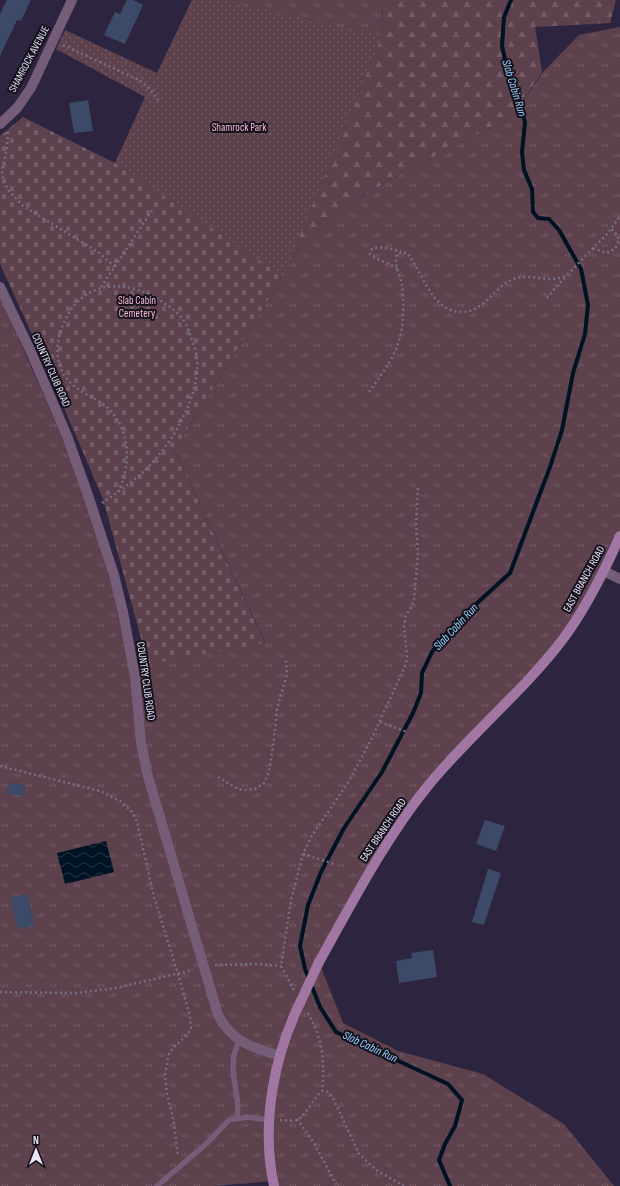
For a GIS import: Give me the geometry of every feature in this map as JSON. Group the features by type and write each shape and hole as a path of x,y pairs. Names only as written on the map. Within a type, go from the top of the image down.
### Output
{"main road":[{"name":"EAST BRANCH ROAD","path":"274,1186 270,1155 270,1120 273,1090 280,1056 289,1024 302,1006 319,962 374,865 427,787 540,666 563,639 604,571 620,536"}],"street":[{"name":"SHAMROCK AVENUE","path":"3,121 17,108 31,88 72,0"},
{"name":"COUNTRY CLUB ROAD","path":"0,287 31,352 66,436 93,509 114,575 123,612 135,677 141,742 147,773 218,1016 224,1027 239,1040 250,1046 280,1056"},
{"path":"604,571 620,579"}],"lane":[{"path":"237,1118 238,1105 233,1066 234,1054 239,1040"},
{"path":"157,1186 206,1144 229,1120 247,1117 270,1120"}],"path":[{"path":"53,40 137,79 154,93 160,103"},
{"path":"3,121 8,138 2,171 3,180 9,191 23,206 98,252 115,267"},
{"path":"101,288 153,209"},
{"path":"547,298 611,228 620,216"},
{"path":"593,248 606,253 615,249 619,240 611,228"},
{"path":"398,269 372,257 370,250 378,247 408,254 434,297 440,304 457,312 468,312 476,309 507,282 515,278 524,276 559,278 568,274"},
{"path":"369,392 397,350 401,332 403,306 402,285 396,256 398,253 403,252"},
{"path":"93,509 133,482 150,466 172,439 184,418 191,399 195,384 197,359 188,330 181,317 169,306 157,298 134,289 109,286 96,289 83,296 66,317 56,348 58,362 64,375 74,386 99,401 110,410 119,423 126,438 128,453 127,466 124,480 118,492"},
{"path":"295,991 281,966 291,900 303,854 311,837 349,781 380,722 406,664 407,656 404,626 406,615 411,608 416,592 418,554 416,526 418,486"},
{"path":"218,778 238,789 246,790 255,789 264,782 269,772 277,709 287,674 286,661"},
{"path":"380,722 407,732"},
{"path":"0,766 100,791 122,802 134,813 154,897 190,1016 190,1027 188,1034 173,1048 169,1054 165,1075 167,1094 178,1146 179,1166"},
{"path":"303,854 334,864"},
{"path":"0,992 77,993 116,988 178,974 204,966 258,964 281,966"},
{"path":"302,1006 316,1029 322,1050 324,1073 322,1092"},
{"path":"270,1120 294,1120 301,1118 316,1096 322,1092 328,1092 332,1096 359,1154 376,1170 404,1186"},
{"path":"297,1119 314,1143 336,1186"}],"green space":[{"name":"Shamrock Park","path":"192,0 222,0 382,36 283,276 115,163 145,97 56,49 65,30 157,73"},
{"path":"197,0 383,0 382,36 286,271 297,251 342,209 401,173 512,117 543,72 579,35 620,27 620,536 563,639 427,787 319,962 343,1023 398,1051 483,1074 564,1124 614,1186 274,1186 273,1181 214,1186 0,1186 0,296 89,498 133,666 265,642 174,450 283,276 115,163"},
{"path":"383,0 616,0 610,23 535,27 542,72 512,117 401,173 342,209 297,251 283,276 382,36"},
{"name":"Slab Cabin Cemetery","path":"23,117 115,163 283,276 174,450 265,643 148,664 103,499 41,354 0,264 0,136"}],"water":[{"path":"106,841 114,872 65,884 57,853"}],"building":[{"path":"7,0 31,0 21,21 17,20 0,56 0,14"},
{"path":"127,0 133,0 143,5 125,44 104,35 115,12 120,14"},
{"path":"88,100 93,131 74,133 69,103"},
{"path":"8,783 25,785 24,796 7,794"},
{"path":"485,820 505,826 496,851 476,844"},
{"path":"488,869 501,873 484,925 472,922"},
{"path":"27,894 35,925 18,929 10,898"},
{"path":"433,950 437,977 399,983 396,961 412,958 411,953"}],"waterway":[{"name":"Slab Cabin Run","path":"450,1186 439,1160 445,1144 455,1126 462,1100 448,1084 336,1032 320,1007 305,969 300,946 308,905 321,872 344,828 382,772 413,713 421,693 422,673 432,652 444,636 464,615 510,573 550,467 562,430 573,373 585,334 588,305 581,269 559,230 549,219 538,218 533,212 532,189 524,170 522,152 525,122 517,95 508,73 502,46 504,17 511,0"}]}
